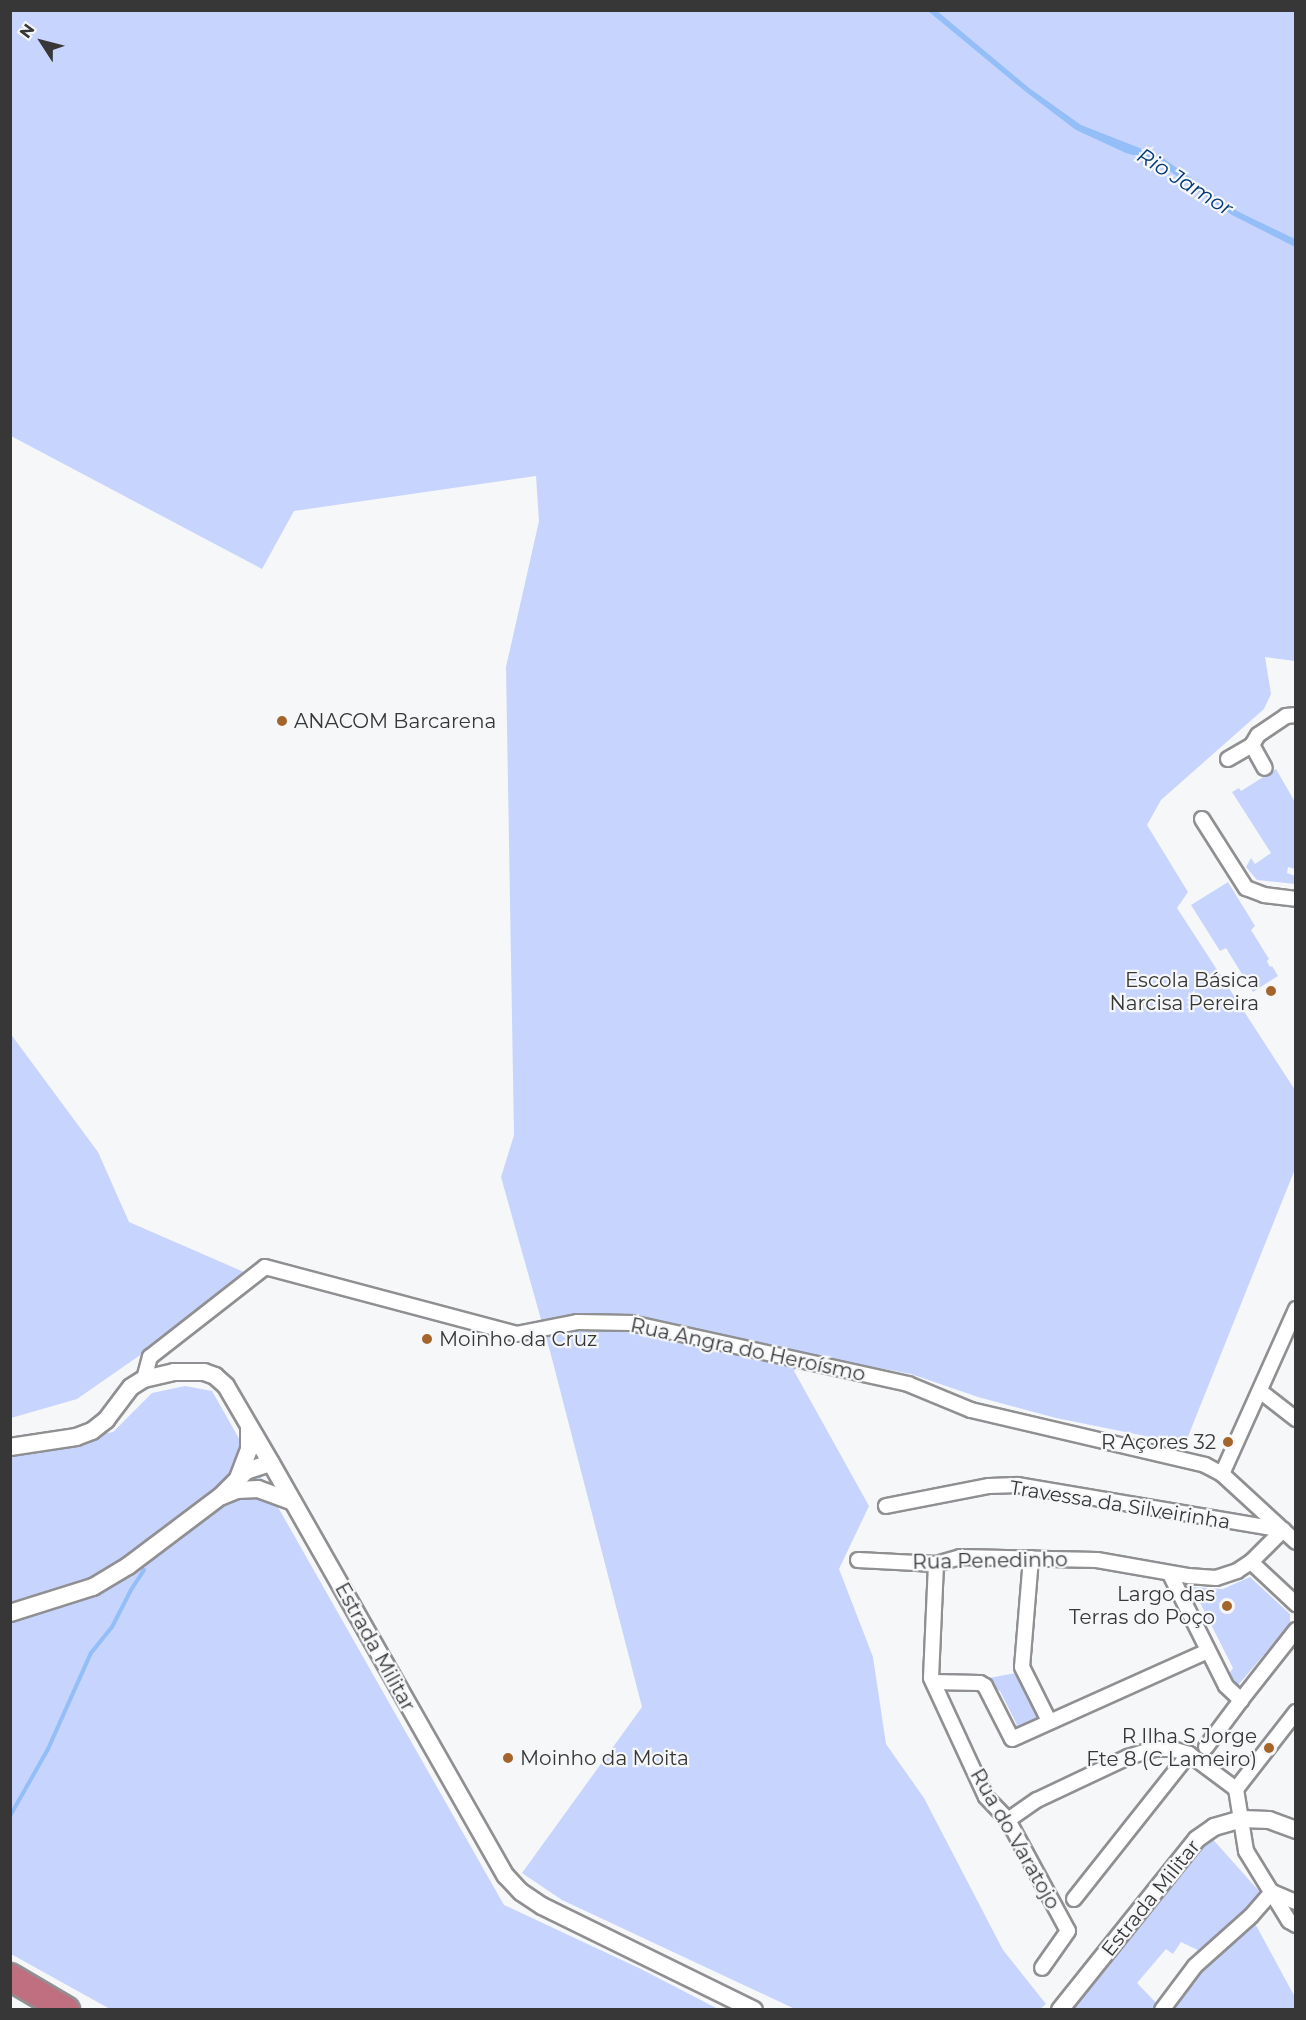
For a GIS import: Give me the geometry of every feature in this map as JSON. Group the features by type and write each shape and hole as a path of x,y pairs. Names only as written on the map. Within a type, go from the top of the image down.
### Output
{"highway":[{"path":"10,1977 66,2010"}],"street":[{"path":"1228,759 1252,745 1258,735 1286,716 1296,715"},
{"path":"1252,745 1265,768"},
{"path":"1202,819 1245,888 1263,895 1296,899"},
{"name":"Rua Angra do Heroísmo","path":"144,1379 150,1357 265,1267 516,1334 577,1322 630,1323 663,1328 908,1384 972,1410 1187,1460 1222,1474 1296,1542"},
{"path":"1222,1474 1296,1309"},
{"name":"Estrada Militar","path":"10,1447 76,1437 92,1431 106,1420 131,1387 144,1379 174,1372 204,1372 215,1376 226,1386 271,1463 506,1876 520,1892 542,1906 754,2010"},
{"path":"1260,1391 1296,1419"},
{"path":"232,1488 249,1449 248,1425"},
{"path":"10,1613 93,1587 128,1566 232,1488 256,1466 271,1463"},
{"name":"Travessa da Silveirinha","path":"886,1506 989,1486 1018,1485 1283,1530"},
{"path":"232,1488 258,1488 293,1502"},
{"name":"Rua Penedinho","path":"858,1560 936,1564 960,1557 1097,1560 1170,1574 1216,1578 1237,1571 1251,1562 1283,1530"},
{"path":"1031,1558 1022,1667 1049,1721"},
{"path":"1251,1562 1296,1604"},
{"name":"Rua do Varatojo","path":"936,1564 933,1682 986,1797 1008,1820 1068,1931 1042,1968"},
{"path":"1170,1574 1227,1686 1240,1700"},
{"path":"1206,1748 1240,1700 1296,1630"},
{"path":"933,1682 980,1683 985,1686 1012,1739 1208,1651"},
{"path":"1236,1789 1296,1712"},
{"path":"1008,1820 1037,1800 1128,1757 1155,1749 1172,1749 1189,1754 1236,1789 1246,1851 1289,1921 1296,1925"},
{"path":"1074,1899 1189,1754"},
{"name":"Estrada Militar","path":"1060,2010 1197,1839 1214,1827 1242,1819 1269,1820 1296,1830"},
{"path":"1272,1892 1296,1902"},
{"path":"1162,2010 1195,1966 1251,1916 1272,1892"}],"shaded area":[{"path":"10,11 1295,11 1295,661 1265,657 1271,694 1264,709 1161,800 1147,825 1188,892 1177,908 1295,1090 1295,1169 1185,1444 1056,1418 978,1397 911,1374 805,1354 794,1371 869,1506 839,1569 873,1657 886,1744 924,1798 1003,1950 1046,2004 1040,2009 795,2009 562,1900 522,1873 642,1707 551,1355 501,1177 514,1135 506,667 539,521 536,476 294,511 262,569 11,436"},
{"path":"928,11 937,11 1029,88 1081,125 1160,156 1237,211 1295,239 1295,247 1232,215 1157,162 1126,153 1076,130"},
{"path":"1276,769 1295,802 1295,869 1288,867 1287,873 1295,876 1295,884 1257,880 1246,867 1251,858 1255,864 1271,853 1232,792 1239,788 1241,791"},
{"path":"1228,882 1255,926 1251,930 1269,959 1267,961 1270,967 1272,966 1278,976 1253,992 1226,948 1220,951 1191,905"},
{"path":"10,1033 98,1152 129,1222 244,1272 146,1351 77,1399 11,1418"},
{"path":"185,1386 212,1391 504,1905 641,1969 718,2009 110,2009 11,1954 11,1452 113,1432 152,1393"},
{"path":"1250,1577 1290,1614 1290,1624 1239,1684 1240,1688 1234,1688 1227,1677 1233,1668 1192,1587 1223,1589"},
{"path":"1020,1672 1041,1719 1016,1732 1010,1724 1017,1725 1000,1691 990,1687 984,1679"},
{"path":"1209,1835 1267,1900 1251,1916 1296,1999 1295,2009 1170,2009 1208,1955 1181,1942 1173,1954 1166,1949 1137,1983 1162,2009 1069,2010"}],"waterway":[{"path":"10,1816 48,1749 91,1653 112,1627 144,1570"}],"place":[{"name":"ANACOM Barcarena","path":"282,721"},
{"name":"Escola Básica Narcisa Pereira","path":"1271,991"},
{"name":"Moinho da Cruz","path":"427,1339"},
{"name":"R Açores 32","path":"1228,1442"},
{"name":"Largo das Terras do Poço","path":"1227,1606"},
{"name":"R Ilha S Jorge Fte 8 (C Lameiro)","path":"1269,1748"},
{"name":"Moinho da Moita","path":"508,1758"}],"water label":[{"name":"Rio Jamor","path":"1185,182"}]}
